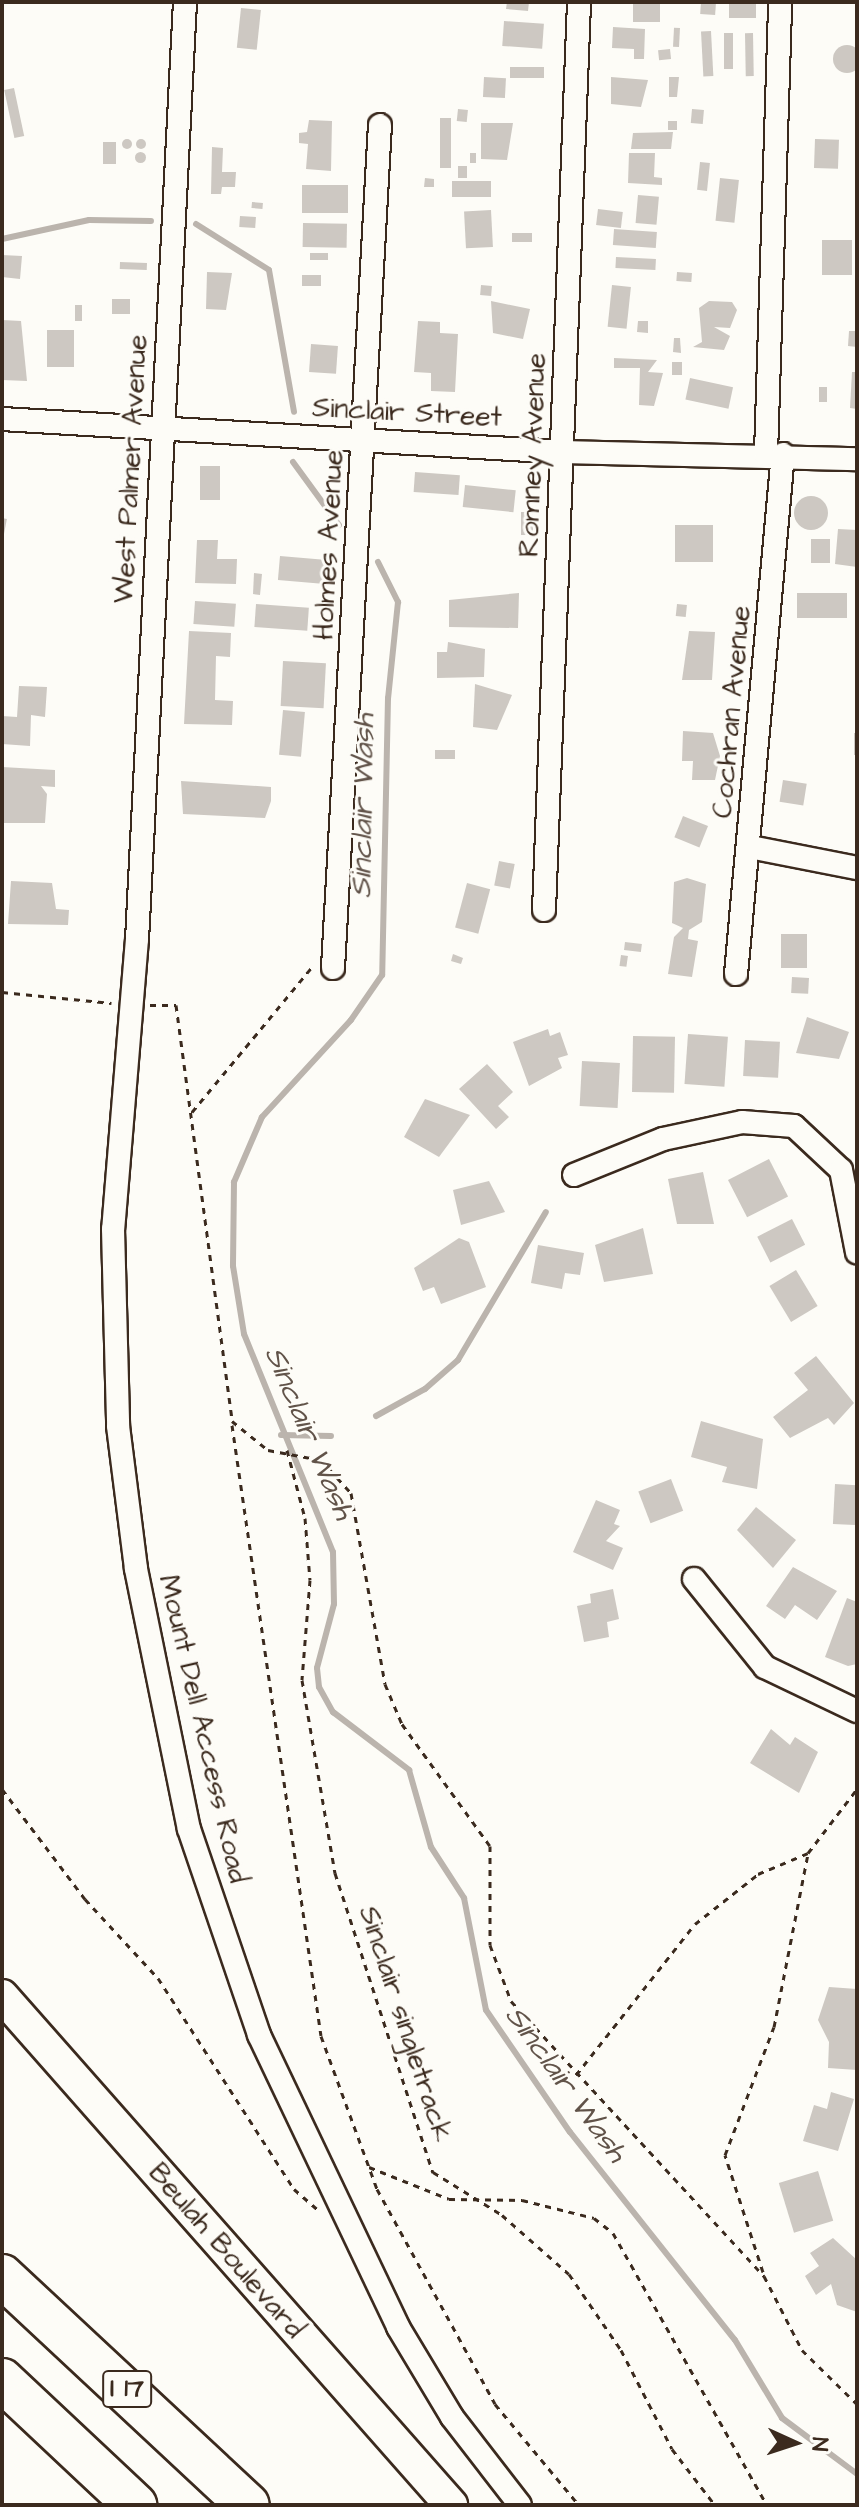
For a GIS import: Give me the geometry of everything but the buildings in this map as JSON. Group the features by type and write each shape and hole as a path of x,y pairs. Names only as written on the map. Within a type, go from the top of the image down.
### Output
{"highway":[{"name":"I 17","path":"2,2276 248,2505"},
{"path":"2,2380 135,2505"}],"main road":[{"name":"Beulah Boulevard","path":"2,1996 451,2505"}],"street":[{"name":"West Palmer Avenue","path":"137,939 185,2"},
{"name":"Romney Avenue","path":"544,910 579,2"},
{"name":"Cochran Avenue","path":"736,974 750,847 775,454 780,2"},
{"name":"Holmes Avenue","path":"333,968 365,440 380,125"},
{"name":"Sinclair Street","path":"2,419 563,452 775,454 857,459"},
{"path":"750,847 857,868"},
{"name":"Mount Dell Access Road","path":"137,939 129,1005 112,1285 118,1426 136,1569 173,1760 215,1915 259,2035 349,2229 452,2417 520,2505"},
{"path":"574,1175 663,1139 742,1122 794,1126 841,1170 857,1252"},
{"path":"694,1579 765,1667 857,1711"}],"path":[{"path":"192,1112 335,936"},
{"path":"2,992 129,1005 176,1005 232,1421 321,2036 369,2167 495,2404 579,2505"},
{"path":"857,1312 857,1326"},
{"path":"232,1421 246,1440 321,1460 351,1493 385,1684 402,1724 485,1832 490,1945 511,2001 764,2276"},
{"name":"Sinclair singletrack","path":"287,1450 305,1518 310,1580 302,1680 335,1873 433,2172 502,2215 569,2274 621,2350 672,2449 715,2505"},
{"path":"2,1789 85,1899 158,1978 294,2189 349,2229"},
{"path":"857,1789 808,1853 774,2027 725,2155 764,2276 802,2350 857,2404"},
{"path":"576,2075 695,1924 758,1874 808,1853"},
{"path":"369,2167 449,2199 522,2200 594,2218 613,2233 767,2505"}],"waterway":[{"name":"Sinclair Wash","path":"2,239 89,220 151,221"},
{"name":"Sinclair Wash","path":"196,224 269,270 294,412"},
{"name":"Sinclair Wash","path":"293,462 339,525"},
{"name":"Sinclair Wash","path":"378,562 398,602 388,698 382,975 351,1020 262,1117 234,1182 233,1266 244,1334 333,1552 334,1604 317,1668 319,1687 333,1712 409,1770 431,1847 464,1898 486,2010 570,2132 735,2340 782,2418 857,2474"},
{"path":"376,1416 425,1389 458,1360 546,1212"},
{"path":"281,1435 331,1436"}]}
